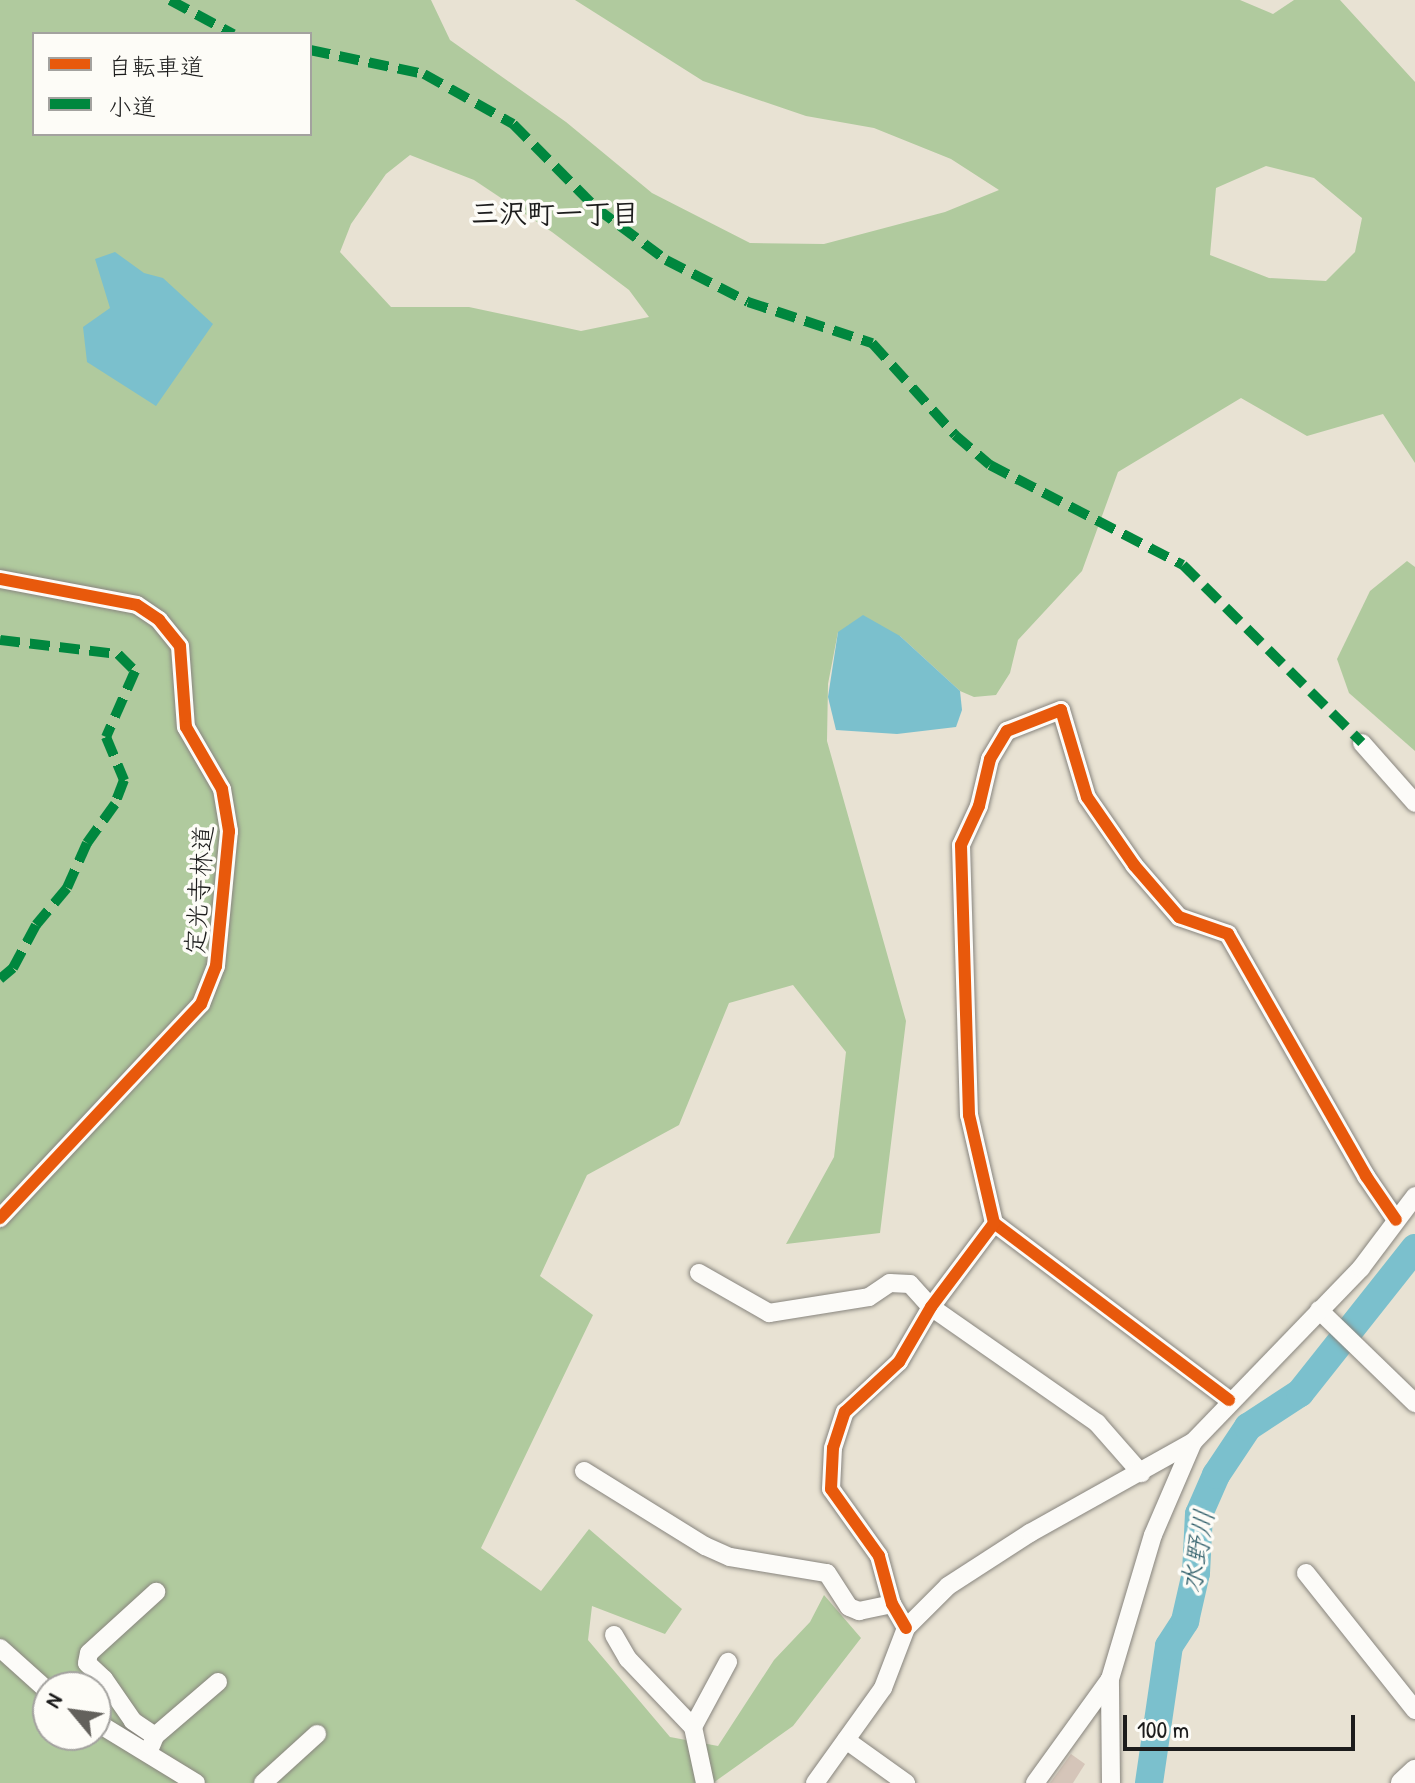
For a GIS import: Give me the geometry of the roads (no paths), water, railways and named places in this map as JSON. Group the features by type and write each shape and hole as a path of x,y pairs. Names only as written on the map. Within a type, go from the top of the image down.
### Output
{"street":[{"name":"定光寺林道","path":"0,579 137,605 159,620 180,646 186,727 222,789 229,831 216,966 201,1004 0,1218"},
{"path":"1229,1400 994,1223 969,1115 961,845 979,806 990,759 1007,731 1061,710 1087,797 1134,865 1179,917 1228,934 1396,1220"},
{"path":"1362,743 1415,803"},
{"path":"815,1783 883,1688 906,1628 948,1586 995,1554 1193,1442 1229,1400 1322,1313 1361,1268 1415,1196"},
{"path":"906,1628 892,1604 879,1556 831,1489 833,1448 845,1412 899,1362 931,1307 994,1223"},
{"path":"699,1273 769,1313 869,1297 901,1282 910,1284 931,1307 1097,1423 1141,1473"},
{"path":"1322,1313 1415,1403"},
{"path":"1111,1783 1110,1679 1153,1535 1189,1461 1193,1442"},
{"path":"584,1471 705,1546 730,1557 827,1573 849,1607 859,1611 892,1604"},
{"path":"1306,1573 1415,1710"},
{"path":"156,1592 89,1653 87,1663 104,1679 152,1744 196,1783"},
{"path":"614,1635 628,1659 693,1727 705,1783"},
{"path":"0,1648 32,1677"},
{"path":"693,1727 728,1662"},
{"path":"1035,1783 1110,1679"},
{"path":"152,1744 218,1682"},
{"path":"112,1728 152,1744"},
{"path":"263,1783 317,1734"},
{"path":"846,1740 906,1783"},
{"path":"1402,1783 1415,1771"}],"water":[{"path":"115,252 144,273 163,278 213,324 156,406 87,362 83,327 110,308 95,259"},
{"path":"863,615 900,636 960,691 962,710 956,727 897,734 836,730 828,697 838,632"}],"waterway":[{"name":"水野川","path":"1149,1783 1169,1646 1185,1621 1196,1573 1199,1514 1216,1475 1248,1427 1300,1393 1415,1248"}],"district":[{"name":"三沢町一丁目","path":"555,213"}]}
